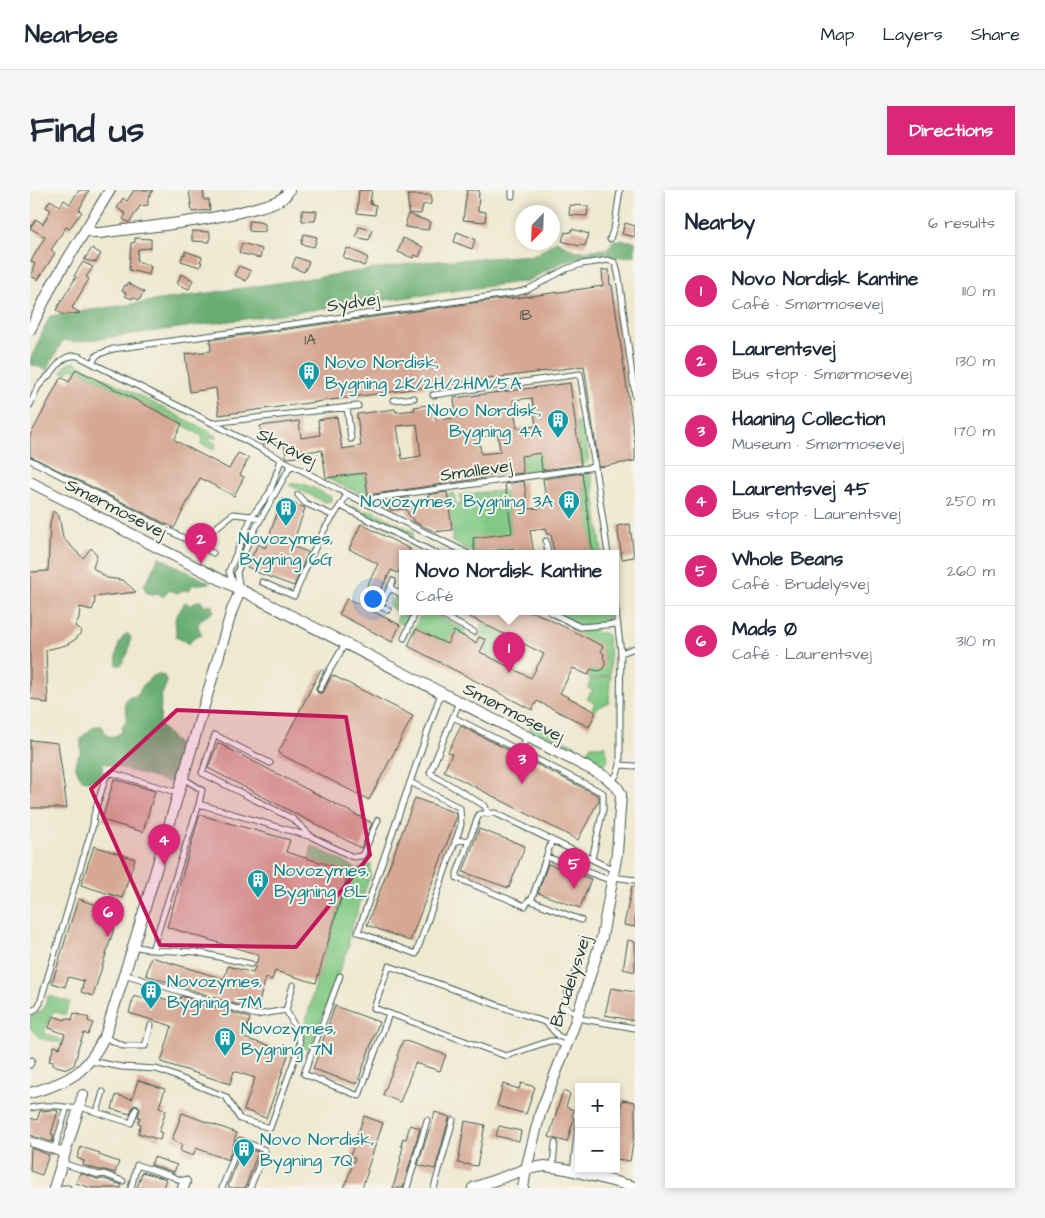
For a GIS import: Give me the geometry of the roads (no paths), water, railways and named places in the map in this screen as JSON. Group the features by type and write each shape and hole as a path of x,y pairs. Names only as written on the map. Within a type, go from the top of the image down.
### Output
{"street":[{"path":"30,330 53,283 110,190"},
{"path":"86,229 100,233 184,223 241,212 281,200 289,190"},
{"name":"Smørmosevej","path":"30,482 606,777 612,782"},
{"path":"30,1093 74,1076 99,1049 133,946 232,610 240,590"},
{"name":"Brudelysvej","path":"523,1188 540,1114 577,1016 602,937 617,853 621,794 618,787 612,782"},
{"path":"58,1187 64,1156 83,1096"},
{"path":"473,1188 538,1166 552,1166 635,1187"}],"lane":[{"path":"610,239 620,190"},
{"name":"Sydvej","path":"92,363 97,355 113,349 515,293 528,290 566,269 582,264 608,260 616,265 619,278 635,396"},
{"name":"Skråvej","path":"30,405 38,387 63,359 73,355 78,356 212,423 347,494 461,550"},
{"path":"433,395 580,374 607,550"},
{"path":"394,400 414,398"},
{"path":"212,423 358,406"},
{"path":"347,407 351,439"},
{"path":"30,460 213,553"},
{"path":"240,590 231,578 229,571 252,516 270,492 281,460"},
{"path":"240,590 238,573 250,538 291,465"},
{"name":"Smallevej","path":"360,500 596,467"},
{"path":"262,582 294,596 326,527 347,494"},
{"path":"298,495 305,503 334,516"},
{"path":"341,506 430,550"},
{"path":"203,548 213,530 233,514 252,516 260,520"},
{"path":"546,541 547,550"},
{"path":"388,610 380,606 393,581"},
{"path":"390,588 399,593"},
{"path":"404,638 415,615"},
{"path":"441,615 474,632"},
{"path":"556,615 580,627 618,624"},
{"path":"612,782 620,765 621,653 617,615"},
{"path":"320,689 345,643"},
{"path":"621,653 635,648"},
{"path":"410,782 460,808 460,825 416,954 358,932 410,782 441,693"},
{"path":"459,702 430,773 485,806 488,814"},
{"path":"453,717 603,793 603,810 592,859"},
{"path":"270,763 214,735 202,773 293,820 312,837"},
{"path":"520,750 527,737"},
{"path":"620,765 635,766"},
{"path":"30,1012 37,1008 40,1002 106,776 112,773 178,792"},
{"path":"152,950 200,804 202,790 183,778"},
{"path":"200,804 312,837 354,857 362,856 378,820"},
{"path":"552,840 531,900 525,906 457,878 457,873 479,814 495,813 552,840 592,859 613,876"},
{"path":"455,841 469,840"},
{"path":"547,856 613,876 635,880"},
{"path":"531,900 581,920"},
{"path":"586,942 564,1006 577,1016 635,1028"},
{"path":"133,946 152,950 196,952 251,964"},
{"path":"581,956 595,960"},
{"path":"389,966 547,1023 567,1043 550,1041 506,1056 374,1008 389,966"},
{"path":"124,974 256,1015 286,1010"},
{"path":"340,976 304,1074 359,1096 389,1014"},
{"path":"89,1061 122,1067 156,1069 165,1072 226,1096 240,1119 270,1128 300,1044 298,1033 286,1010 292,985"},
{"path":"104,1037 124,1046 145,1046 151,1025"},
{"path":"97,1112 103,1092"},
{"path":"30,1108 44,1105 79,1108 131,1124 136,1109"},
{"path":"55,1148 67,1107"},
{"path":"407,1188 427,1120"},
{"path":"434,1188 453,1120"},
{"path":"573,1171 578,1128"},
{"path":"222,1188 240,1140 265,1150 250,1188"},
{"path":"30,1142 55,1148 64,1156"},
{"path":"30,1142 64,1156 99,1175 104,1174 123,1181"},
{"path":"552,1166 555,1143"},
{"path":"131,1188 137,1165 171,1176 184,1185"},
{"path":"58,1187 68,1188"}],"place":[{"name":"Novo Nordisk, Bygning 2K/2H/2HM/5A","path":"309,391"},
{"name":"Novo Nordisk, Bygning 4A","path":"558,439"},
{"name":"Novozymes, Bygning 3A","path":"569,520"},
{"name":"Novozymes, Bygning 6G","path":"286,527"},
{"name":"Laurentsvej","path":"201,564"},
{"name":"Novo Nordisk Kantine","path":"509,673"},
{"name":"Haaning Collection","path":"522,784"},
{"name":"Laurentsvej 45","path":"164,865"},
{"name":"Whole Beans","path":"574,889"},
{"name":"Novozymes, Bygning 8L","path":"258,899"},
{"name":"Mads Ø","path":"108,937"},
{"name":"Novozymes, Bygning 7M","path":"151,1010"},
{"name":"Novozymes, Bygning 7N","path":"225,1057"},
{"name":"Novo Nordisk, Bygning 7Q","path":"244,1168"}]}
